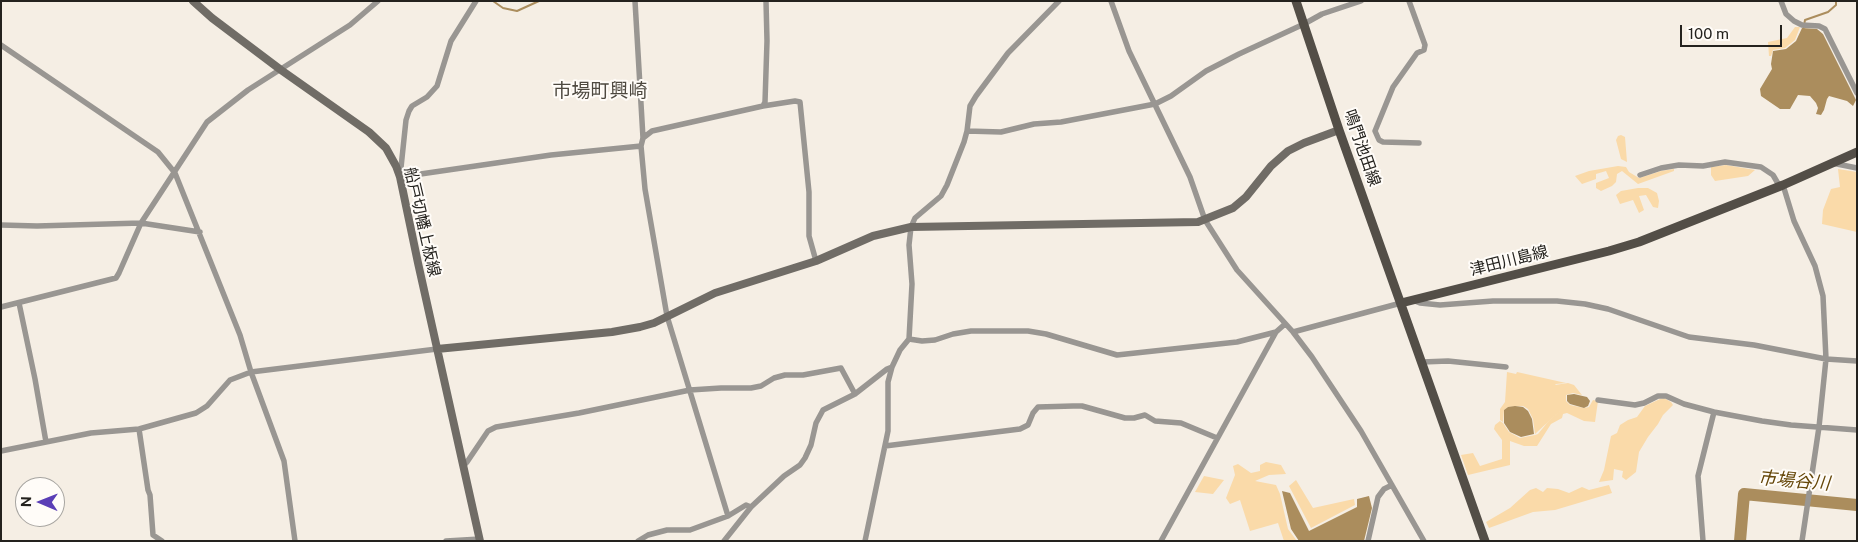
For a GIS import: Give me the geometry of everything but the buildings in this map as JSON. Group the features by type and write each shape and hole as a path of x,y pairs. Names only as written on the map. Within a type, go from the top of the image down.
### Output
{"main road":[{"name":"鳴門池田線","path":"1296,1 1339,130 1402,303"},
{"name":"津田川島線","path":"1402,303 1639,242 1782,186 1857,152"},
{"path":"1402,303 1485,541"}],"street":[{"name":"船戸切幡上板線","path":"193,1 212,18 369,132 386,148 400,176 480,540"},
{"path":"1,307 116,278 120,273 141,223 208,122 248,90 350,25 378,1"},
{"path":"476,1 451,41 437,86 427,97 412,106 409,111 406,120 403,166 400,176 550,155 641,146"},
{"path":"635,1 643,138 641,146 645,189 667,316 728,516"},
{"path":"763,106 765,102 767,50 766,1"},
{"path":"1111,1 1129,51 1190,177 1205,220 1237,270 1293,332 1312,357 1361,431 1424,541"},
{"path":"968,131 1001,132 1034,124 1085,118 1155,104 1171,96 1206,70 1322,14 1360,1"},
{"path":"1409,1 1425,45 1424,50 1417,53 1392,87 1374,131 1379,140 1383,142 1419,143"},
{"path":"1782,1 1786,14 1794,21 1825,29 1856,91"},
{"path":"865,541 888,430 888,382 900,350 909,339 912,284 911,227 915,218 941,196 947,185 968,131 968,114 976,96 1008,53 1056,2"},
{"path":"1,45 158,152 175,172 240,335 251,372 284,461 295,541"},
{"path":"643,138 652,131 763,106 795,101 800,102 809,192 809,236 816,261"},
{"path":"1,451 91,433 139,429 196,412 207,406 230,380 251,372 437,349 612,332 640,327 715,293 816,261 873,236 911,227 1190,223 1205,220 1233,208 1246,197 1271,166 1288,151 1318,137 1339,130"},
{"path":"1640,176 1661,168 1679,165 1703,166 1724,162 1762,167 1773,175 1782,186 1794,221 1815,266 1823,296 1826,359 1819,427 1802,541"},
{"path":"1832,163 1857,168"},
{"path":"1,225 38,226 141,223 200,232"},
{"path":"1413,300 1420,303 1440,305 1502,301 1557,301 1585,304 1608,309 1689,337 1754,345 1826,359 1857,361"},
{"path":"19,303 36,379 46,442"},
{"path":"1293,332 1402,303"},
{"path":"1161,541 1276,332 1285,324"},
{"path":"909,339 922,341 936,340 953,334 971,331 1028,331 1055,337 1117,356 1237,342 1276,332"},
{"path":"1422,362 1448,361 1506,366"},
{"path":"463,466 488,430 496,427 579,413 690,390 751,388 761,386 774,378 785,375 803,375 840,368 855,394"},
{"path":"724,541 751,507 784,476 800,465 808,452 816,424 824,410 855,394 887,369 892,368"},
{"path":"1598,400 1635,405 1658,396 1666,396 1684,404 1714,412 1762,421 1857,430"},
{"path":"885,446 1020,429 1028,426 1033,413 1038,407 1072,406 1082,406 1125,418 1145,416 1155,421 1188,425 1217,438"},
{"path":"1703,541 1698,476 1714,412"},
{"path":"139,429 150,495 153,535 162,541"},
{"path":"1368,541 1378,497 1384,489 1392,485"},
{"path":"638,541 648,535 666,530 690,530 728,516 746,505 751,507"},
{"path":"446,541 480,540"}],"shaded area":[{"path":"1795,27 1800,27 1795,40 1785,48 1773,50 1771,56 1769,56 1768,42 1787,38"},
{"path":"1802,28 1817,29 1823,34 1856,100 1853,106 1847,101 1829,96 1821,115 1816,114 1818,108 1810,96 1798,95 1790,109 1780,109 1761,96 1760,89 1772,69 1773,51 1786,49 1796,41"},
{"path":"1621,135 1625,137 1627,162 1621,159 1616,140"},
{"path":"1726,165 1755,170 1748,176 1715,181 1711,175 1711,167"},
{"path":"1618,166 1626,167 1629,172 1639,178 1661,171 1674,169 1674,171 1638,184 1622,171 1617,174 1616,182 1612,186 1601,191 1596,188 1596,183 1609,178 1606,171 1596,174 1596,179 1582,184 1575,176 1589,171"},
{"path":"1838,169 1857,172 1857,232 1822,224 1823,210 1831,189 1840,187"},
{"path":"1648,188 1657,193 1658,208 1653,207 1646,195 1639,196 1644,210 1639,213 1633,200 1620,204 1616,195 1621,191"},
{"path":"1507,372 1516,374 1517,372 1566,383 1555,385 1568,383 1574,385 1582,395 1573,393 1566,395 1566,401 1570,405 1584,408 1589,407 1593,400 1598,401 1595,422 1584,421 1567,413 1563,414 1562,418 1551,424 1537,446 1524,446 1510,441 1510,465 1468,475 1461,455 1473,453 1480,466 1502,459 1502,440 1494,429 1495,425 1500,421 1509,432 1520,438 1535,435 1563,408 1535,434 1533,419 1528,409 1523,406 1508,407 1504,410 1503,422 1500,420 1500,409 1505,402"},
{"path":"1574,394 1587,397 1590,401 1588,406 1584,408 1570,404 1567,401 1567,395"},
{"path":"1664,398 1673,405 1663,415 1639,452 1636,472 1626,480 1622,477 1623,471 1614,469 1613,480 1599,482 1604,470 1611,436 1617,433 1620,425 1637,417 1645,406"},
{"path":"1515,406 1523,407 1528,411 1532,419 1534,434 1521,437 1510,432 1504,423 1504,410"},
{"path":"1266,462 1281,465 1286,474 1269,475 1255,481 1276,485 1288,529 1297,541 1284,541 1278,523 1250,531 1240,500 1230,504 1226,498 1235,475 1233,466 1238,464 1251,473 1260,471 1260,465"},
{"path":"1204,476 1224,480 1213,494 1195,492"},
{"path":"1296,480 1313,508 1354,499 1355,505 1311,528 1289,486"},
{"path":"1609,485 1612,493 1555,510 1533,512 1489,528 1486,522 1510,508 1530,490 1536,488 1543,492 1547,488 1569,493 1582,487 1589,490"},
{"path":"1282,491 1290,493 1309,531 1357,507 1357,499 1369,496 1372,508 1364,541 1299,541 1291,529"}],"waterway":[{"path":"493,1 503,8 517,11 539,1"},
{"path":"1803,31 1805,20 1828,12 1836,5 1836,1"},
{"name":"市場谷川","path":"1740,541 1744,494 1857,505"}],"district":[{"name":"市場町興崎","path":"600,91"}]}
